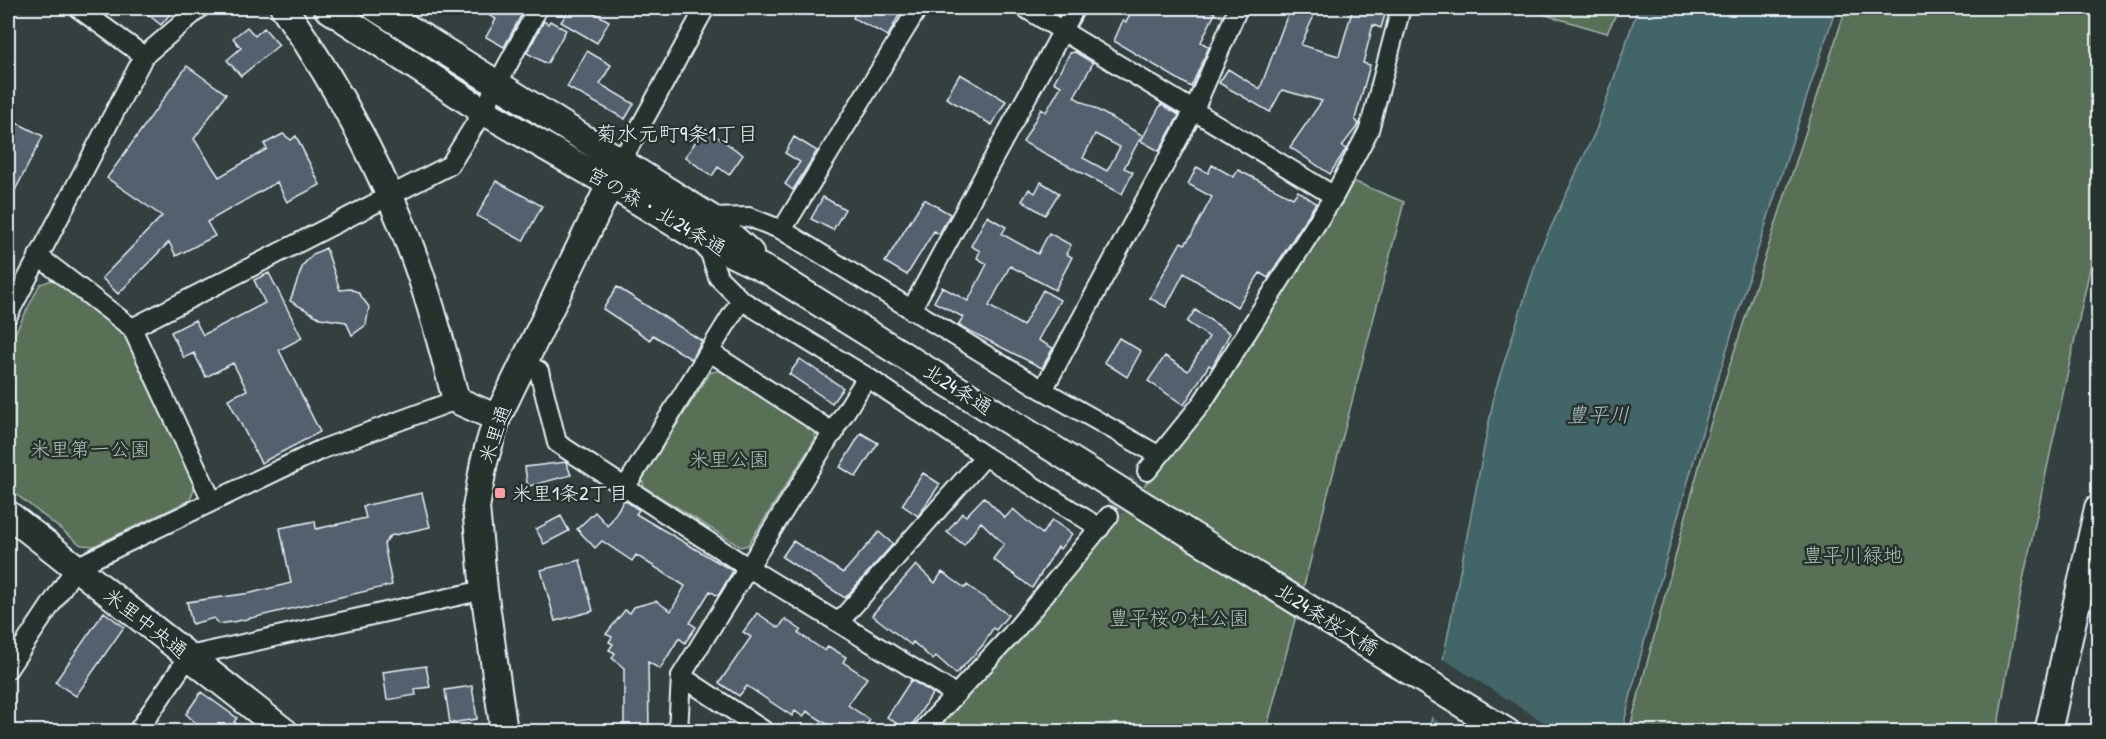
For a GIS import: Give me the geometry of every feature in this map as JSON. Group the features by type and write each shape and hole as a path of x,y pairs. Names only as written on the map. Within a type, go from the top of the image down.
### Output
{"street":[{"path":"78,8 144,56"},
{"path":"8,315 144,56 200,8"},
{"path":"284,8 359,129 390,194 418,265 456,400"},
{"name":"宮の森・北24条通","path":"327,8 483,111 610,184 703,227"},
{"path":"132,328 450,165 483,111 538,8"},
{"path":"622,160 705,8"},
{"path":"782,230 918,8"},
{"path":"1024,8 1334,196"},
{"path":"911,310 1075,8"},
{"path":"1043,390 1194,110 1238,8"},
{"path":"1147,471 1202,403 1334,196 1369,130 1401,8"},
{"name":"宮の森・北24条通","path":"384,10 622,160 703,227 770,272"},
{"name":"米里通","path":"504,732 483,590 476,508 497,418 622,160"},
{"path":"921,732 1012,634 1104,522 985,456 867,377 741,300 718,277 703,227 749,217 782,230 1043,390 1158,455"},
{"path":"38,256 132,328 212,501"},
{"name":"北24条通","path":"770,272 1147,506"},
{"path":"625,488 741,300"},
{"path":"710,352 834,433"},
{"path":"524,363 539,371 557,443 749,568 955,694"},
{"path":"678,732 681,676 867,377"},
{"path":"8,669 76,567 320,450 456,400 497,418"},
{"path":"839,622 985,456"},
{"name":"北24条桜大橋","path":"1147,506 1507,732"},
{"path":"2048,732 2098,508"},
{"name":"米里中央通","path":"8,514 285,732"},
{"path":"137,732 189,656 483,590"},
{"path":"681,676 766,732"}],"green space":[{"path":"1522,8 1619,8 1607,33"},
{"name":"豊平川緑地","path":"1846,8 2098,8 2098,231 2023,580 1997,731 1629,731 1709,429"},
{"name":"豊平桜の杜公園","path":"1353,181 1404,202 1266,731 933,732 1213,405"},
{"name":"米里第一公園","path":"55,279 126,335 195,486 190,500 94,546 81,545 8,488 8,347 40,284"},
{"name":"米里公園","path":"719,370 813,430 816,438 748,545 741,547 644,487 642,479 710,373"}],"water":[{"name":"豊平川","path":"1638,8 1836,8 1778,187 1695,458 1669,548 1622,731 1429,732 1495,391 1539,253 1596,130"}],"pier":[{"path":"1440,657 1558,731 1454,732 1429,715"}],"building":[{"path":"140,8 175,8 161,25"},
{"path":"475,8 524,10 504,47 486,37 496,19"},
{"path":"570,8 586,8 609,21 597,43 561,22"},
{"path":"858,8 886,8 899,15 888,36 853,18"},
{"path":"1134,8 1204,8 1215,13 1201,42 1209,47 1191,87 1114,41 1123,20 1126,22"},
{"path":"1290,8 1303,8 1315,13 1301,45 1339,56 1353,8 1387,8 1381,28 1373,25 1363,63 1370,65 1355,119 1359,124 1342,146 1346,149 1330,174 1290,147 1322,101 1282,90 1270,112 1219,83 1228,69 1260,89"},
{"path":"544,21 548,24 550,21 566,30 547,64 527,53"},
{"path":"247,27 255,36 264,28 279,45 241,76 227,60 241,48 233,38"},
{"path":"587,51 611,65 600,84 634,104 625,119 567,87"},
{"path":"1075,52 1093,63 1074,97 1142,135 1124,168 1133,172 1122,194 1023,142 1041,109 1046,112 1061,86 1054,82 1070,53","holes":["1095,134 1120,147 1107,171 1083,158"]},
{"path":"187,66 226,94 194,139 219,177 267,149 264,144 283,134 291,140 296,136 320,185 287,202 277,182 207,222 215,236 176,256 169,242 118,294 102,278 162,216 107,178"},
{"path":"960,74 1006,101 992,125 946,98"},
{"path":"1161,104 1179,115 1159,151 1141,141"},
{"path":"17,123 43,136 8,204 8,142"},
{"path":"705,128 743,155 729,175 718,167 712,176 685,157"},
{"path":"794,137 817,151 793,190 785,184 800,162 785,153"},
{"path":"1212,165 1234,177 1238,170 1293,198 1298,191 1316,203 1268,278 1260,273 1237,307 1184,273 1166,307 1150,298 1181,242 1185,244 1191,236 1212,197 1188,184 1197,167 1208,173"},
{"path":"496,181 542,206 523,241 477,216"},
{"path":"1041,182 1059,193 1045,215 1022,201 1029,189 1035,193"},
{"path":"823,197 845,209 833,230 811,219"},
{"path":"924,199 950,214 939,234 934,231 907,275 885,262"},
{"path":"987,216 1006,227 1002,234 1038,254 1049,233 1071,245 1066,254 1072,257 1055,290 1010,266 989,306 1023,326 1043,290 1060,300 1038,340 1053,348 1042,368 958,325 963,317 934,302 942,287 968,301 987,264 977,258 980,251 971,246"},
{"path":"326,248 340,290 350,289 358,292 369,307 366,325 352,335 346,322 320,318 290,301 303,265 313,254"},
{"path":"269,273 302,338 279,350 320,432 261,463 228,399 247,390 233,363 206,377 194,353 184,358 171,332 195,320 203,335 265,303 254,280"},
{"path":"617,287 702,341 691,359 653,335 650,340 603,309"},
{"path":"1195,310 1230,333 1212,367 1209,365 1184,405 1148,381 1165,356 1188,371 1209,337 1187,322"},
{"path":"1119,338 1141,351 1127,377 1104,362"},
{"path":"800,359 843,388 832,403 789,374"},
{"path":"861,433 878,443 856,477 840,467"},
{"path":"566,462 571,475 529,486 527,483 525,467"},
{"path":"923,473 940,484 918,516 902,505"},
{"path":"422,493 430,527 390,536 384,544 392,585 238,621 219,624 214,618 192,624 187,602 251,593 291,583 280,528 315,521 316,529 366,518 363,506"},
{"path":"984,497 1005,518 1013,509 1042,534 1052,520 1072,534 1060,549 1058,547 1032,588 993,559 1004,544 981,522 964,545 947,532 962,513 966,516"},
{"path":"624,500 639,510 636,514 733,571 718,596 710,591 690,623 696,627 685,643 679,638 660,669 648,662 649,732 624,732 624,668 612,658 615,653 609,650 613,644 609,642 612,637 606,634 625,610 630,613 634,607 656,601 671,611 685,586 636,555 632,561 602,541 595,548 577,529 595,512 608,526"},
{"path":"561,516 569,531 544,544 536,529"},
{"path":"879,532 893,544 845,598 782,557 793,541 843,573"},
{"path":"580,560 593,611 555,621 541,570"},
{"path":"916,565 935,583 942,572 965,588 967,585 1008,615 996,630 993,628 983,645 956,674 936,656 933,660 913,642 911,645 872,615"},
{"path":"104,612 124,627 76,696 55,682"},
{"path":"757,613 779,628 785,619 801,630 798,633 825,651 828,646 846,657 843,662 867,678 848,705 870,720 862,732 839,732 807,711 803,717 795,711 792,716 747,686 739,696 719,683 751,637 743,632"},
{"path":"426,666 430,687 415,689 416,695 387,700 383,672"},
{"path":"911,680 933,693 908,731 887,717"},
{"path":"472,686 477,719 450,723 445,690"},
{"path":"201,692 237,718 234,722 248,732 195,732 199,726 186,714"}],"tunnel":[{"path":"1109,516 1147,471"}],"place":[{"name":"米里1条2丁目","path":"500,493"}],"district":[{"name":"菊水元町9条1丁目","path":"677,134"}]}
